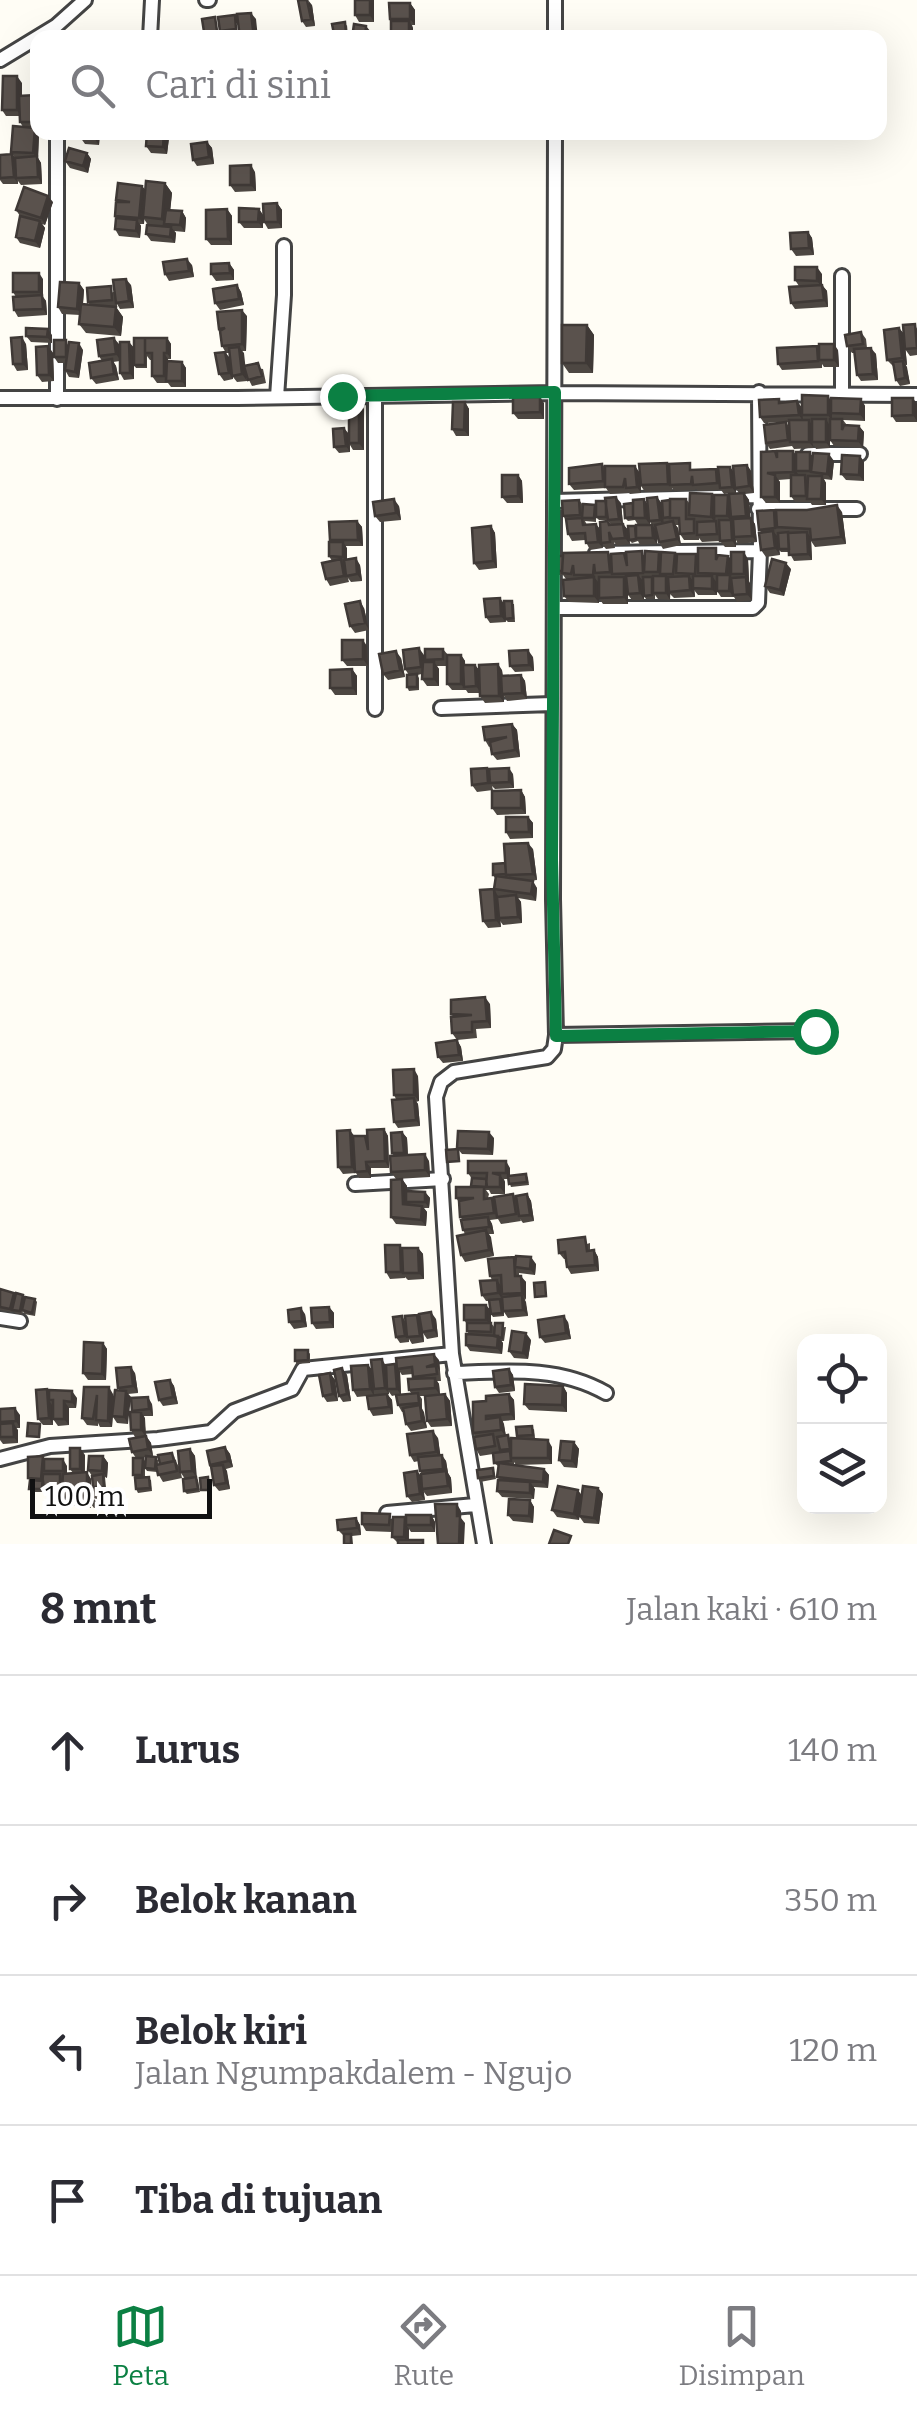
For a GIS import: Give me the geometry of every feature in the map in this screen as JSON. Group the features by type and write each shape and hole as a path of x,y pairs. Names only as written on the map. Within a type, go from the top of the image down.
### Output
{"street":[{"path":"48,30 86,0"},
{"path":"150,30 152,0"},
{"path":"555,0 555,30"},
{"path":"63,30 64,20"},
{"path":"0,60 30,41"},
{"path":"57,140 57,400"},
{"path":"484,1544 454,1373 436,1097 441,1082 454,1072 548,1057 556,1036 552,704 555,140"},
{"path":"277,397 284,246"},
{"path":"842,276 842,394"},
{"path":"0,398 555,392 917,395"},
{"path":"554,608 753,608 758,603 759,392"},
{"path":"375,396 376,709"},
{"path":"761,453 781,453"},
{"path":"800,454 860,454"},
{"path":"554,500 758,502 858,510"},
{"path":"554,554 760,551"},
{"path":"441,708 552,704"},
{"path":"556,1036 815,1031"},
{"path":"355,1184 442,1179"},
{"path":"0,1318 20,1322"},
{"path":"0,1459 50,1446 211,1432 234,1411 292,1389 304,1369 452,1354"},
{"path":"454,1373 569,1376 606,1393"},
{"path":"387,1513 476,1506"}],"building":[{"path":"298,0 307,0 311,19 302,21"},
{"path":"355,0 370,0 370,15 355,15"},
{"path":"389,3 410,3 410,19 390,19"},
{"path":"251,13 253,30 239,30 237,14"},
{"path":"235,15 236,29 220,30 218,17"},
{"path":"215,17 217,30 204,30 202,19"},
{"path":"391,21 409,21 409,30 391,30"},
{"path":"345,22 346,30 333,30 332,24"},
{"path":"3,76 17,76 17,110 2,110"},
{"path":"30,95 30,122 20,122 19,96"},
{"path":"13,126 30,128 33,153 11,152"},
{"path":"146,140 163,140 163,147 146,146"},
{"path":"207,142 209,157 193,160 191,144"},
{"path":"69,148 87,153 83,166 65,161"},
{"path":"12,154 14,177 0,178 0,155"},
{"path":"37,156 38,177 16,178 15,158"},
{"path":"251,165 251,185 230,185 230,166"},
{"path":"146,181 165,183 162,219 143,217"},
{"path":"118,183 142,186 139,218 115,216 116,202 130,202 116,200"},
{"path":"24,187 48,196 41,218 16,210"},
{"path":"277,203 278,222 264,222 263,204"},
{"path":"239,208 259,209 258,222 239,222"},
{"path":"227,209 228,239 206,239 206,210"},
{"path":"166,210 182,211 180,225 164,224"},
{"path":"20,216 40,221 35,241 16,237"},
{"path":"116,218 137,220 136,231 115,229"},
{"path":"147,225 171,227 170,237 146,234"},
{"path":"808,232 809,248 791,249 790,233"},
{"path":"187,259 189,271 165,274 163,262"},
{"path":"229,263 230,273 211,274 211,264"},
{"path":"795,267 817,267 817,281 795,280"},
{"path":"13,273 39,273 39,292 13,292"},
{"path":"126,279 129,301 116,303 113,280"},
{"path":"60,282 79,283 77,309 58,307"},
{"path":"237,285 239,299 215,303 213,289"},
{"path":"822,285 824,300 791,303 789,287"},
{"path":"111,286 112,300 88,302 87,288"},
{"path":"42,295 43,309 14,310 13,297"},
{"path":"81,304 116,307 114,327 79,324"},
{"path":"242,310 242,344 222,346 220,331 225,328 219,329 217,312"},
{"path":"915,324 917,348 905,349 903,325"},
{"path":"562,325 587,325 586,363 562,363"},
{"path":"26,328 48,329 47,337 26,336"},
{"path":"899,328 902,358 887,360 884,330"},
{"path":"861,332 863,344 847,346 845,335"},
{"path":"22,337 23,364 13,364 11,338"},
{"path":"114,338 116,354 99,356 97,340"},
{"path":"134,338 145,338 145,365 134,365"},
{"path":"145,338 167,338 164,376 152,376 152,353 145,353"},
{"path":"54,340 66,340 66,357 54,357"},
{"path":"69,342 79,343 75,372 65,370"},
{"path":"120,342 129,342 130,373 120,373"},
{"path":"819,344 834,344 834,360 819,360"},
{"path":"48,346 49,375 37,375 36,347"},
{"path":"817,346 818,361 778,364 777,348"},
{"path":"239,347 242,374 232,376 229,348"},
{"path":"871,348 873,374 857,375 854,349"},
{"path":"225,352 229,373 219,374 215,353"},
{"path":"112,359 114,374 91,378 89,363"},
{"path":"167,361 182,362 182,381 166,381"},
{"path":"903,361 905,378 896,380 893,362"},
{"path":"258,363 262,376 248,380 244,366"},
{"path":"802,395 828,396 828,415 802,415"},
{"path":"513,397 540,397 540,412 513,413"},
{"path":"831,398 861,399 860,414 831,413"},
{"path":"892,398 913,398 913,415 892,416"},
{"path":"779,399 779,403 797,401 799,415 760,417 759,400"},
{"path":"349,402 359,402 359,443 349,443"},
{"path":"453,402 465,402 464,430 452,429"},
{"path":"812,419 826,419 826,442 812,442"},
{"path":"830,419 842,419 842,430 844,425 859,426 858,441 830,440"},
{"path":"789,420 809,420 809,442 790,442"},
{"path":"786,422 788,440 766,443 764,425"},
{"path":"344,428 346,446 334,447 333,429"},
{"path":"775,451 777,458 777,451 793,451 793,472 767,473 775,475 775,497 761,497 761,452"},
{"path":"796,452 810,452 810,471 796,471"},
{"path":"813,453 829,454 827,474 811,472"},
{"path":"842,455 860,456 859,475 841,474"},
{"path":"667,463 668,484 641,485 639,464"},
{"path":"690,463 690,470 716,469 717,483 693,485 692,476 691,484 670,485 669,464"},
{"path":"602,464 603,481 569,484 569,468"},
{"path":"747,465 749,486 735,488 733,466"},
{"path":"605,466 635,466 637,487 626,488 625,478 623,487 605,487"},
{"path":"718,467 730,467 732,487 720,488"},
{"path":"502,475 518,475 518,496 502,497"},
{"path":"791,475 805,475 806,496 791,496"},
{"path":"808,476 822,476 821,499 807,499"},
{"path":"690,493 712,494 711,517 689,515"},
{"path":"744,493 746,516 731,517 729,494"},
{"path":"714,495 728,495 727,516 714,516"},
{"path":"616,497 619,519 608,520 605,498"},
{"path":"657,497 660,520 649,521 647,498"},
{"path":"394,499 396,513 375,516 373,502"},
{"path":"644,499 645,518 633,518 633,500"},
{"path":"670,499 686,499 686,519 694,519 694,533 680,534 679,518 670,518"},
{"path":"579,500 580,515 563,516 562,501"},
{"path":"670,500 670,517 663,518 662,501"},
{"path":"596,501 606,501 606,517 596,517"},
{"path":"633,503 633,517 625,518 624,504"},
{"path":"583,504 595,505 594,518 582,518"},
{"path":"837,505 841,537 811,540 810,529 777,527 776,510"},
{"path":"774,510 775,528 759,530 757,511"},
{"path":"582,518 583,525 596,524 598,542 586,543 585,533 568,534 566,519"},
{"path":"751,518 752,536 734,537 733,519"},
{"path":"719,520 731,520 732,540 720,541"},
{"path":"357,521 358,540 330,540 329,522"},
{"path":"608,521 609,525 623,524 625,538 612,539 609,532 610,542 601,543 600,522"},
{"path":"673,521 677,539 659,542 655,525"},
{"path":"716,521 717,534 697,535 697,522"},
{"path":"636,525 652,525 653,538 636,538"},
{"path":"491,526 493,561 474,563 472,528"},
{"path":"628,526 635,526 636,539 629,540"},
{"path":"773,531 775,548 761,550 759,533"},
{"path":"788,532 789,549 779,549 778,533"},
{"path":"807,532 808,554 789,555 788,533"},
{"path":"329,542 343,542 343,557 329,556"},
{"path":"698,548 716,548 716,560 718,555 728,556 726,574 698,573"},
{"path":"642,551 643,573 612,574 611,554 624,553 627,566 626,552"},
{"path":"645,551 659,552 658,572 644,572"},
{"path":"608,552 610,572 595,573 594,564 593,575 574,575 573,565 571,574 562,573 563,553"},
{"path":"661,552 675,553 673,574 660,574"},
{"path":"731,552 744,552 744,574 731,574"},
{"path":"677,554 696,554 695,574 676,573"},
{"path":"554,556 563,556 562,571 555,571"},
{"path":"356,558 357,574 346,576 344,560"},
{"path":"341,559 344,576 326,579 322,563"},
{"path":"772,559 786,563 780,590 765,586"},
{"path":"638,575 640,593 628,594 626,576"},
{"path":"717,575 730,575 729,591 717,591"},
{"path":"653,576 666,576 666,593 653,593"},
{"path":"689,576 690,590 669,592 668,577"},
{"path":"693,576 712,576 712,589 693,588"},
{"path":"594,577 594,596 564,596 563,580"},
{"path":"599,577 624,577 624,597 599,598"},
{"path":"643,577 652,577 652,595 644,596"},
{"path":"746,577 747,594 733,595 731,578"},
{"path":"500,598 501,616 486,617 484,599"},
{"path":"360,601 365,623 350,626 345,604"},
{"path":"504,601 512,601 513,618 505,619"},
{"path":"342,640 363,640 363,659 342,660"},
{"path":"419,648 421,667 405,669 403,650"},
{"path":"425,649 443,649 443,659 425,660"},
{"path":"528,650 529,665 510,666 509,651"},
{"path":"396,651 400,670 383,674 379,654"},
{"path":"447,655 461,655 461,684 447,684"},
{"path":"423,662 434,662 434,679 422,679"},
{"path":"498,664 499,696 480,696 479,665"},
{"path":"463,665 475,665 476,686 464,687"},
{"path":"352,669 353,688 330,688 330,670"},
{"path":"417,674 417,687 407,687 407,675"},
{"path":"521,675 522,693 502,694 501,676"},
{"path":"512,724 515,750 492,754 490,742 507,737 485,740 483,727"},
{"path":"487,768 488,783 472,785 471,769"},
{"path":"509,768 509,782 490,783 489,769"},
{"path":"521,790 521,808 492,808 492,791"},
{"path":"506,817 528,817 529,832 506,832"},
{"path":"528,843 533,874 506,875 504,844"},
{"path":"505,863 506,874 493,875 493,864"},
{"path":"496,876 533,881 531,894 494,889"},
{"path":"494,889 496,920 483,921 480,890"},
{"path":"516,895 518,917 499,918 497,897"},
{"path":"485,997 487,1021 472,1022 472,1032 452,1033 451,1017 472,1015 451,1014 451,1000"},
{"path":"457,1040 459,1055 438,1057 436,1043"},
{"path":"414,1069 414,1095 394,1095 393,1070"},
{"path":"414,1098 416,1120 394,1122 392,1100"},
{"path":"384,1129 385,1161 366,1162 367,1171 355,1172 353,1136 365,1136 368,1150 367,1130"},
{"path":"350,1130 352,1167 338,1167 337,1131"},
{"path":"458,1131 489,1132 488,1149 457,1148"},
{"path":"402,1132 404,1153 392,1153 391,1133"},
{"path":"458,1149 459,1161 447,1162 446,1150"},
{"path":"425,1154 425,1170 391,1172 390,1156"},
{"path":"468,1161 506,1161 506,1173 492,1173 500,1175 500,1187 486,1187 487,1173 468,1173"},
{"path":"526,1174 527,1182 509,1184 508,1176"},
{"path":"472,1178 486,1179 487,1187 471,1186"},
{"path":"402,1179 403,1204 422,1206 421,1220 391,1217 391,1180"},
{"path":"456,1187 484,1187 484,1199 492,1198 494,1213 460,1217 459,1201 474,1198 456,1198"},
{"path":"406,1191 425,1192 425,1202 406,1202"},
{"path":"513,1194 516,1214 497,1217 494,1197"},
{"path":"527,1194 530,1215 519,1216 516,1196"},
{"path":"488,1217 489,1227 463,1230 461,1220"},
{"path":"486,1230 489,1250 461,1255 457,1236"},
{"path":"585,1237 587,1251 594,1250 595,1265 567,1267 565,1252 559,1253 558,1240"},
{"path":"385,1245 400,1245 401,1272 386,1272"},
{"path":"402,1248 418,1248 419,1273 403,1273"},
{"path":"516,1256 531,1257 530,1269 515,1267"},
{"path":"514,1257 515,1276 521,1276 522,1293 502,1294 501,1275 490,1276 488,1259"},
{"path":"497,1280 498,1293 482,1295 480,1281"},
{"path":"545,1282 546,1296 535,1297 534,1283"},
{"path":"0,1289 14,1293 10,1309 0,1307"},
{"path":"16,1293 23,1295 20,1311 12,1310"},
{"path":"522,1295 523,1310 503,1311 502,1297"},
{"path":"25,1297 35,1299 32,1313 22,1310"},
{"path":"500,1299 502,1313 491,1314 489,1300"},
{"path":"464,1305 486,1305 486,1320 464,1320"},
{"path":"329,1307 330,1322 312,1323 311,1308"},
{"path":"301,1308 302,1321 289,1322 288,1310"},
{"path":"431,1312 434,1330 422,1332 419,1314"},
{"path":"417,1315 420,1336 407,1337 405,1316"},
{"path":"402,1316 405,1336 396,1337 393,1317"},
{"path":"564,1316 566,1333 540,1337 538,1320"},
{"path":"467,1323 491,1323 491,1332 467,1331"},
{"path":"495,1323 503,1323 502,1338 494,1336"},
{"path":"512,1331 526,1333 523,1353 509,1351"},
{"path":"466,1334 498,1336 497,1348 466,1345"},
{"path":"84,1342 103,1343 102,1374 83,1373"},
{"path":"295,1350 308,1350 308,1360 295,1361"},
{"path":"434,1354 435,1364 426,1367 436,1366 437,1374 413,1377 412,1367 397,1369 396,1358"},
{"path":"382,1359 385,1388 374,1389 371,1360"},
{"path":"395,1364 397,1389 387,1389 386,1365"},
{"path":"368,1365 370,1389 353,1390 351,1366"},
{"path":"131,1367 133,1386 118,1388 116,1368"},
{"path":"342,1368 347,1394 339,1396 334,1370"},
{"path":"509,1369 511,1385 495,1387 493,1371"},
{"path":"330,1373 333,1394 323,1396 319,1375"},
{"path":"435,1378 435,1388 409,1390 408,1379"},
{"path":"170,1380 173,1397 159,1400 155,1382"},
{"path":"525,1384 563,1386 562,1405 524,1404"},
{"path":"84,1387 109,1387 108,1421 96,1420 97,1395 93,1419 82,1418"},
{"path":"47,1389 49,1418 38,1419 36,1390"},
{"path":"49,1390 72,1391 72,1402 64,1401 64,1419 53,1419"},
{"path":"115,1390 126,1391 124,1417 112,1416"},
{"path":"418,1393 419,1403 398,1405 396,1395"},
{"path":"387,1394 389,1407 369,1409 367,1396"},
{"path":"445,1394 447,1419 427,1421 425,1396"},
{"path":"509,1394 511,1414 486,1416 500,1417 501,1430 473,1433 473,1402 486,1401 486,1396"},
{"path":"148,1397 149,1409 132,1411 131,1398"},
{"path":"420,1405 422,1421 406,1424 403,1408"},
{"path":"15,1408 16,1421 0,1422 0,1409"},
{"path":"130,1412 141,1412 141,1430 131,1430"},
{"path":"13,1423 14,1437 0,1437 0,1424"},
{"path":"28,1423 40,1424 39,1437 27,1436"},
{"path":"532,1426 533,1435 517,1436 516,1427"},
{"path":"433,1431 436,1452 410,1455 407,1434"},
{"path":"493,1434 495,1446 476,1449 474,1437"},
{"path":"508,1435 510,1449 500,1450 497,1437"},
{"path":"146,1436 148,1449 132,1452 129,1439"},
{"path":"511,1438 548,1440 548,1458 511,1458"},
{"path":"561,1441 574,1442 572,1461 559,1460"},
{"path":"225,1447 228,1461 210,1465 207,1451"},
{"path":"70,1448 80,1448 80,1469 70,1469"},
{"path":"190,1449 192,1471 180,1472 178,1451"},
{"path":"510,1451 511,1461 494,1463 493,1453"},
{"path":"172,1453 174,1461 160,1464 158,1455"},
{"path":"442,1455 443,1469 420,1471 418,1457"},
{"path":"43,1456 41,1479 28,1478 28,1457"},
{"path":"89,1456 103,1456 102,1471 88,1470"},
{"path":"146,1456 156,1457 155,1469 145,1468"},
{"path":"133,1458 143,1458 142,1475 133,1475"},
{"path":"44,1459 63,1459 63,1471 44,1471"},
{"path":"175,1461 177,1471 158,1475 156,1465"},
{"path":"499,1463 544,1469 543,1482 497,1477"},
{"path":"223,1465 226,1483 214,1485 211,1466"},
{"path":"493,1468 494,1476 478,1478 477,1470"},
{"path":"417,1471 420,1494 407,1496 404,1473"},
{"path":"446,1471 448,1486 422,1489 421,1474"},
{"path":"87,1472 87,1488 62,1488 63,1474"},
{"path":"43,1474 60,1474 60,1489 42,1488"},
{"path":"103,1474 104,1487 93,1487 92,1476"},
{"path":"149,1477 150,1488 136,1489 135,1478"},
{"path":"196,1477 198,1489 184,1491 183,1479"},
{"path":"208,1477 209,1490 201,1490 200,1478"},
{"path":"30,1480 43,1481 44,1489 29,1489"},
{"path":"498,1480 530,1482 530,1493 497,1491"},
{"path":"558,1486 578,1490 574,1514 552,1510"},
{"path":"583,1486 598,1488 594,1518 579,1516"},
{"path":"89,1487 103,1487 104,1502 90,1502"},
{"path":"62,1489 87,1491 86,1502 61,1497"},
{"path":"509,1499 530,1500 529,1516 508,1515"},
{"path":"435,1504 457,1504 459,1544 438,1544"},
{"path":"362,1513 390,1514 389,1525 362,1524"},
{"path":"406,1515 431,1515 431,1525 406,1525"},
{"path":"393,1517 405,1517 404,1537 392,1537"},
{"path":"356,1518 357,1528 338,1530 337,1520"},
{"path":"554,1530 571,1536 568,1544 549,1544"},
{"path":"344,1534 351,1534 351,1544 344,1544"},
{"path":"398,1540 423,1540 423,1544 398,1544"}],"route":[{"path":"342,396 555,392 552,860 556,1036 815,1031"}]}
